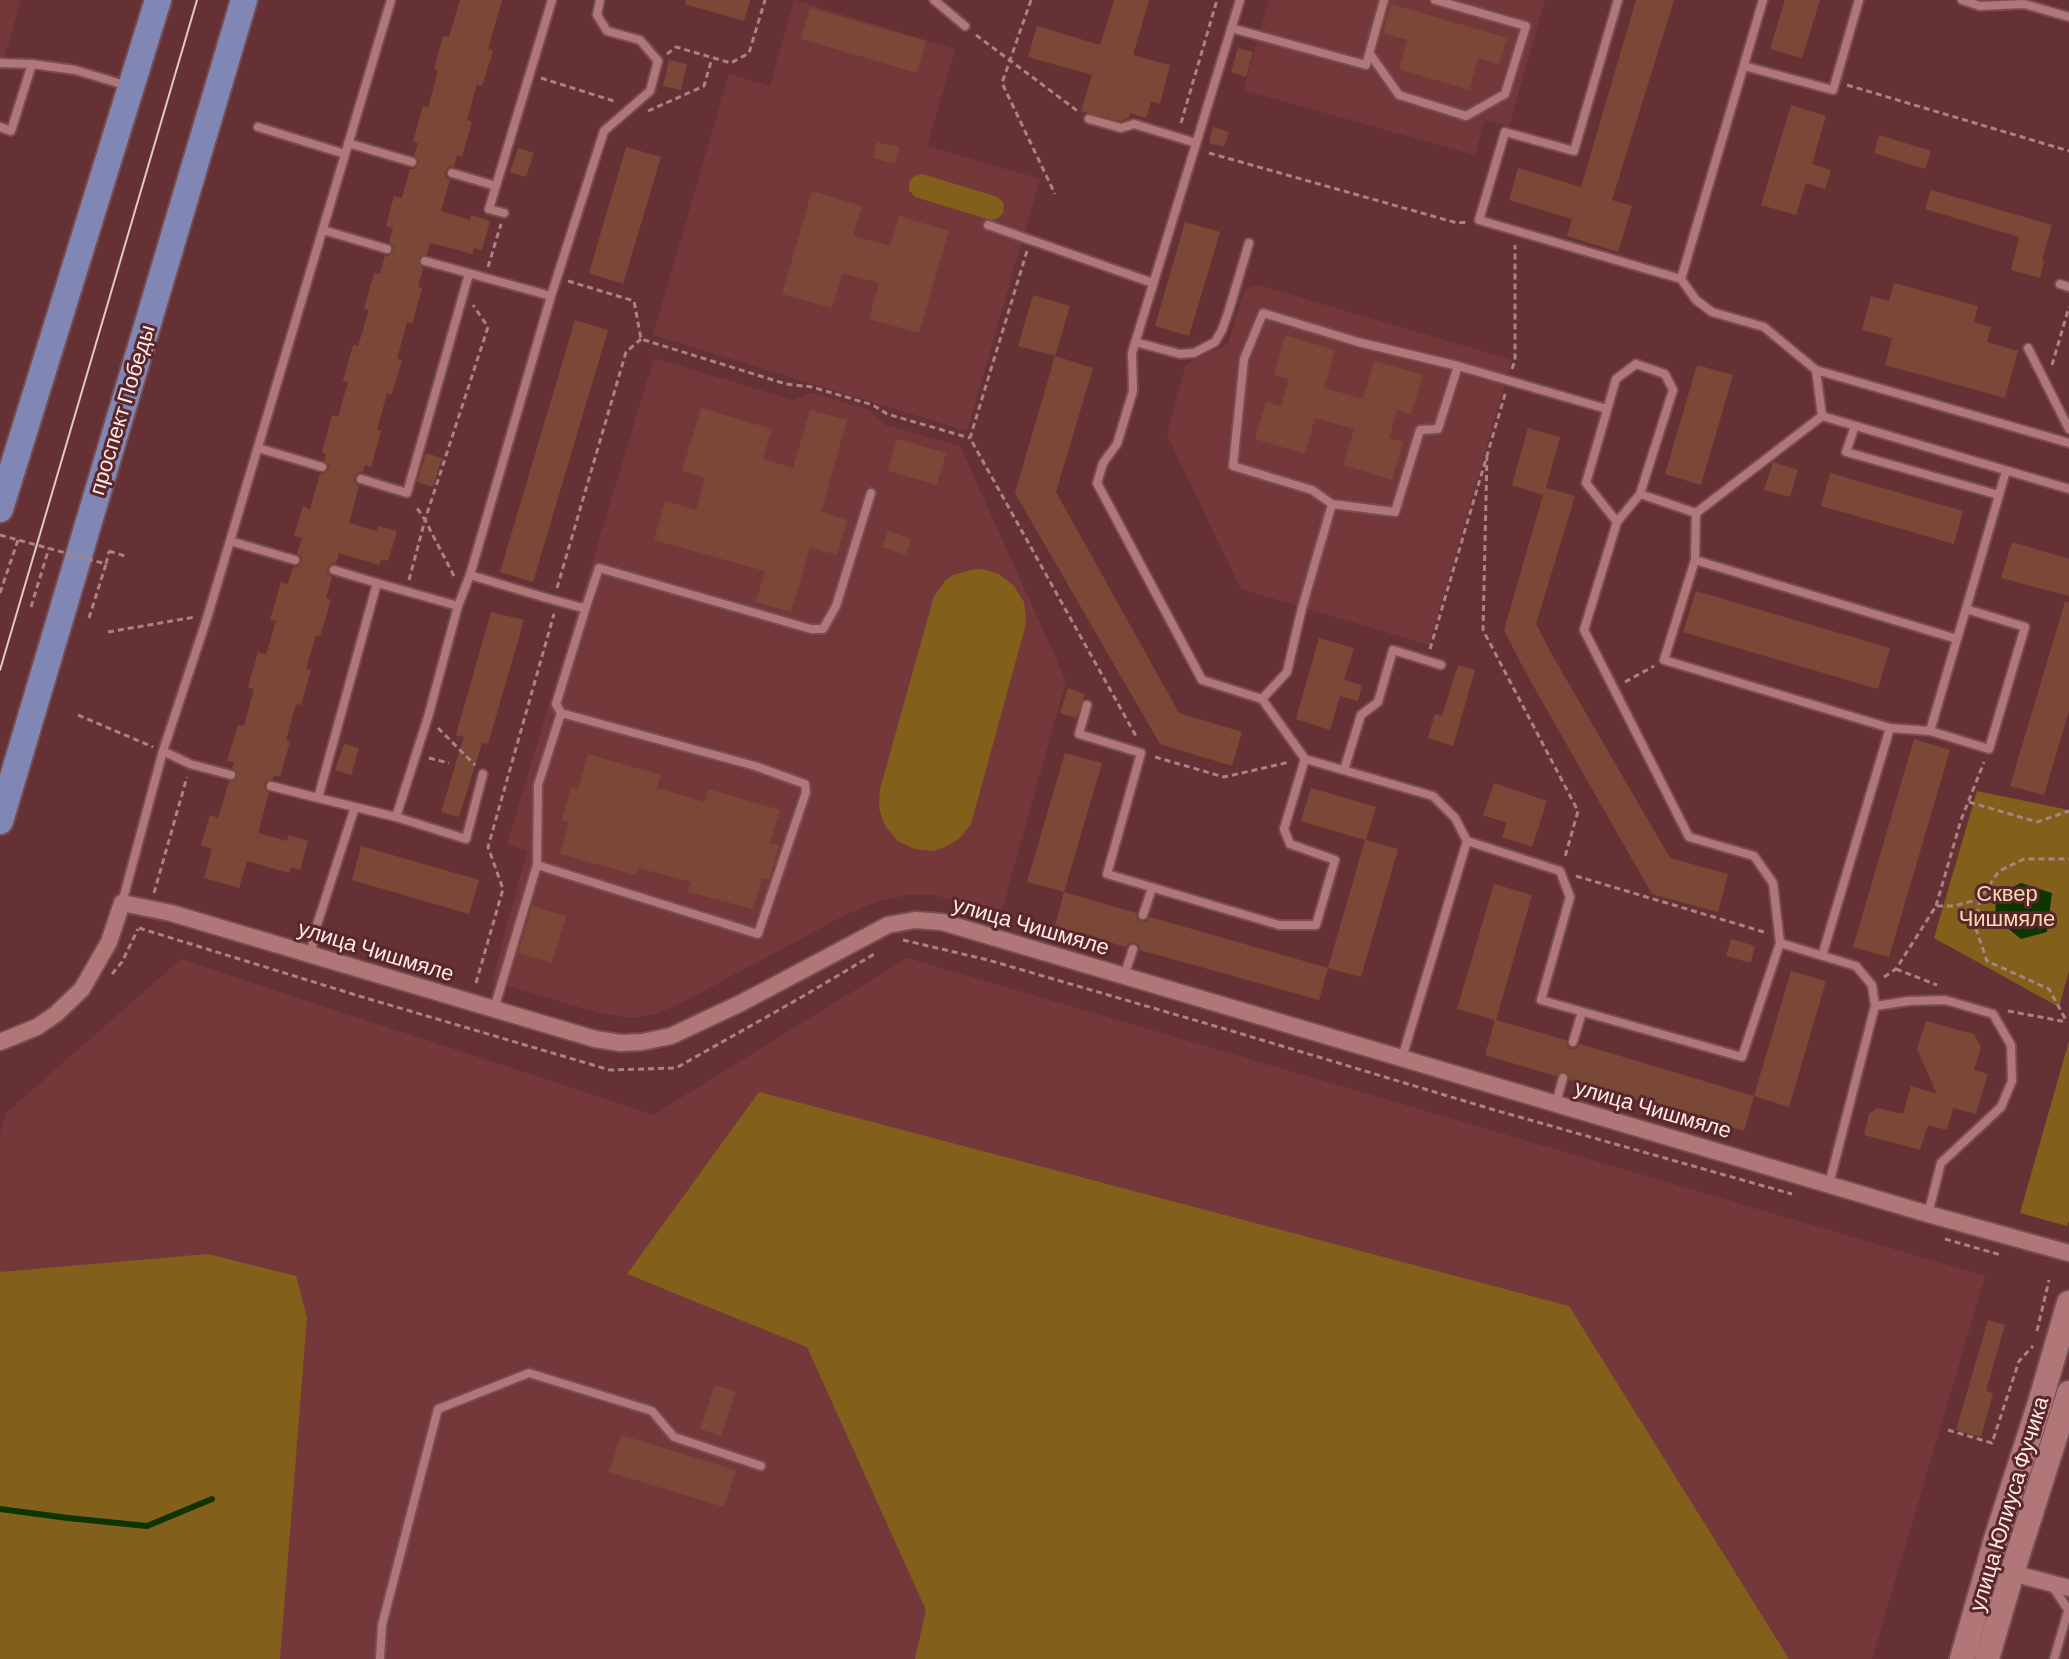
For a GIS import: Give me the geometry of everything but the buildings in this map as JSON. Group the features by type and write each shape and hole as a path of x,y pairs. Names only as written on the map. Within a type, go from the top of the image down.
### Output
{"main road":[{"path":"0,509 158,0"},
{"name":"проспект Победы","path":"0,821 244,0"},
{"name":"улица Юлиуса Фучика","path":"1962,1659 2069,1303"},
{"name":"улица Юлиуса Фучика","path":"1987,1659 2069,1393"}],"street":[{"name":"улица Чишмяле","path":"122,903 171,913 595,1039 621,1043 671,1036 741,1003 888,925 915,920 942,922 2069,1253"},
{"path":"3,1038 37,1027 82,989 109,942 122,903"},
{"path":"2012,1573 2069,1588"}],"lane":[{"path":"122,903 163,751 208,615 391,0"},
{"path":"504,213 489,209 552,0"},
{"path":"396,817 551,296 604,131 650,91 658,61 640,40 607,31 597,15 600,0"},
{"path":"934,0 965,26"},
{"path":"1240,0 1135,342 1132,353 1133,391 1117,444 1103,463 1097,483 1202,680 1262,699 1305,759 1433,796 1455,818 1467,841 1402,1058"},
{"path":"1231,28 1366,65 1384,0"},
{"path":"1370,54 1399,95 1466,116 1505,94 1526,26 1435,0"},
{"path":"1618,0 1574,151 1505,132 1479,220 1681,279 1696,300 1712,312 1764,327 1816,370 2069,443"},
{"path":"1681,279 1763,0"},
{"path":"1744,66 1833,90 1859,0"},
{"path":"1962,0 1980,6 2024,4 2069,17"},
{"path":"0,63 75,70 132,87"},
{"path":"0,127 11,131 32,64"},
{"path":"1089,119 1121,128 1134,124 1195,146"},
{"path":"258,127 345,154"},
{"path":"348,143 412,162"},
{"path":"452,173 496,186"},
{"path":"988,225 1153,283"},
{"path":"323,230 387,249"},
{"path":"1135,342 1180,354 1194,353 1215,342 1229,310 1249,243"},
{"path":"425,261 551,296"},
{"path":"361,479 407,493 469,274"},
{"path":"1458,366 1438,429 1420,430 1395,512 1332,504 1312,490 1233,466 1244,359 1263,313 1358,342 1458,366 1607,409"},
{"path":"2028,348 2069,429"},
{"path":"1467,841 1560,871 1570,897 1541,1000 1742,1057 1780,940 1773,883 1754,856 1689,837 1584,630 1617,522 1640,494 1673,390 1665,374 1636,364 1616,379 1586,483 1617,522"},
{"path":"1816,370 1822,416"},
{"path":"1822,416 2069,489"},
{"path":"1696,513 1822,416"},
{"path":"1855,426 1846,452 1999,495"},
{"path":"258,448 322,467"},
{"path":"1930,731 2006,471"},
{"path":"537,865 758,934 806,792 805,784 755,766 561,713 556,704 599,568 811,629 823,629 836,606 871,493"},
{"path":"1640,494 1696,513"},
{"path":"1262,699 1287,672 1332,504"},
{"path":"1696,513 1695,560 1664,660 1890,728 1930,731 1989,749 2025,627 1966,609"},
{"path":"230,541 295,560"},
{"path":"1695,560 1957,639"},
{"path":"334,570 458,606"},
{"path":"470,575 558,602 586,607"},
{"path":"318,798 377,583"},
{"path":"1344,770 1361,715 1378,702 1393,650 1441,665"},
{"path":"1087,705 1079,734 1141,753 1107,874 1279,925 1316,925 1335,860 1290,844 1284,829 1305,759"},
{"path":"494,1009 537,865 538,785 561,713"},
{"path":"1822,956 1890,728"},
{"path":"163,751 190,764 231,775"},
{"path":"271,786 396,817 466,839 483,774"},
{"path":"311,955 314,934 355,807"},
{"path":"1143,915 1152,888"},
{"path":"1780,940 1856,966 1872,985 1875,1006 1829,1184"},
{"path":"1124,976 1133,949"},
{"path":"1875,1006 1945,1000 1993,1014 2011,1045 2012,1081 2001,1107 1941,1163 1928,1214"},
{"path":"1573,1042 1582,1012"},
{"path":"1556,1103 1563,1078"},
{"path":"380,1659 382,1625 438,1409 529,1373 652,1411 674,1437 761,1466"},
{"path":"2050,1583 2069,1611 2054,1659"}],"path":[{"path":"658,61 676,47 731,63 749,53 765,0"},
{"path":"1031,0 1002,83 1055,194"},
{"path":"1177,137 1217,0"},
{"path":"965,26 1089,119"},
{"path":"647,112 704,86 712,58"},
{"path":"530,74 632,107"},
{"path":"1835,82 2069,151"},
{"path":"1195,146 1457,223 1479,220"},
{"path":"484,278 504,213"},
{"path":"1427,660 1515,360 1515,231"},
{"path":"970,438 1030,240"},
{"path":"558,278 634,301 641,339"},
{"path":"405,591 488,327 464,291"},
{"path":"2046,386 2069,307"},
{"path":"641,339 786,384 812,387 873,405 887,414 970,438 1138,740 1141,753 1224,777 1305,759"},
{"path":"476,983 503,889 488,847 558,602 556,593 626,352 641,339"},
{"path":"1487,455 1483,630 1578,811 1560,871 1780,940"},
{"path":"407,493 425,520 463,594"},
{"path":"0,535 106,564"},
{"path":"0,593 18,540"},
{"path":"31,607 49,548"},
{"path":"89,618 109,551 128,557"},
{"path":"108,632 208,615"},
{"path":"1614,689 1664,660"},
{"path":"78,715 163,751"},
{"path":"428,717 483,774"},
{"path":"1872,985 1896,969 1936,906 1961,820 1989,749"},
{"path":"415,754 449,763"},
{"path":"1968,802 2037,822 2069,811"},
{"path":"2067,1022 2049,989 1987,961 1975,926 1980,899 1999,871 2024,859 2069,859"},
{"path":"1936,906 1954,906 1980,899"},
{"path":"139,928 610,1070 676,1068 887,947"},
{"path":"899,939 988,960 1491,1109 1802,1197"},
{"path":"1940,1237 2001,1255"},
{"path":"2036,1333 2049,1280"},
{"path":"1948,1430 1992,1443 2019,1361 2033,1346"}],"shaded area":[{"path":"0,0 21,0 0,74"},
{"path":"794,0 955,49 927,146 1040,179 967,431 653,335 729,74 770,86"},
{"path":"1269,0 1545,0 1509,126 1485,120 1475,155 1243,90"},
{"path":"1258,285 1512,360 1429,645 1241,589 1167,435 1186,364 1228,344 1245,289"},
{"path":"654,358 793,400 812,393 869,410 885,425 960,446 1066,681 1001,913 934,895 908,895 879,901 849,913 683,1002 655,1014 631,1018 599,1013 492,981 527,851 507,844"},
{"path":"2021,883 2052,893 2047,932 2021,939 1995,918 1996,895"},
{"path":"907,958 1985,1276 1872,1659 0,1659 0,1134 6,1113 181,959 653,1115"}],"green space":[{"path":"922,174 998,197 1004,204 1003,213 991,220 915,197 909,190 909,183 913,177"},
{"path":"981,569 999,574 1014,586 1024,602 1024,631 971,824 959,839 943,848 933,851 915,849 898,841 885,826 879,808 880,789 934,596 953,575"},
{"name":"Сквер Чишмяле","path":"1977,791 2069,810 2069,971 2059,1007 1934,938"},
{"path":"2069,1041 2069,1221 2067,1226 2020,1213"},
{"path":"759,1092 1569,1306 1789,1659 915,1659 926,1610 807,1347 627,1274"},
{"path":"208,1254 296,1276 307,1317 280,1659 0,1659 0,1272"}],"waterway":[{"path":"0,1509 147,1526 212,1499"}],"tram line":[{"path":"0,670 197,0"}]}
